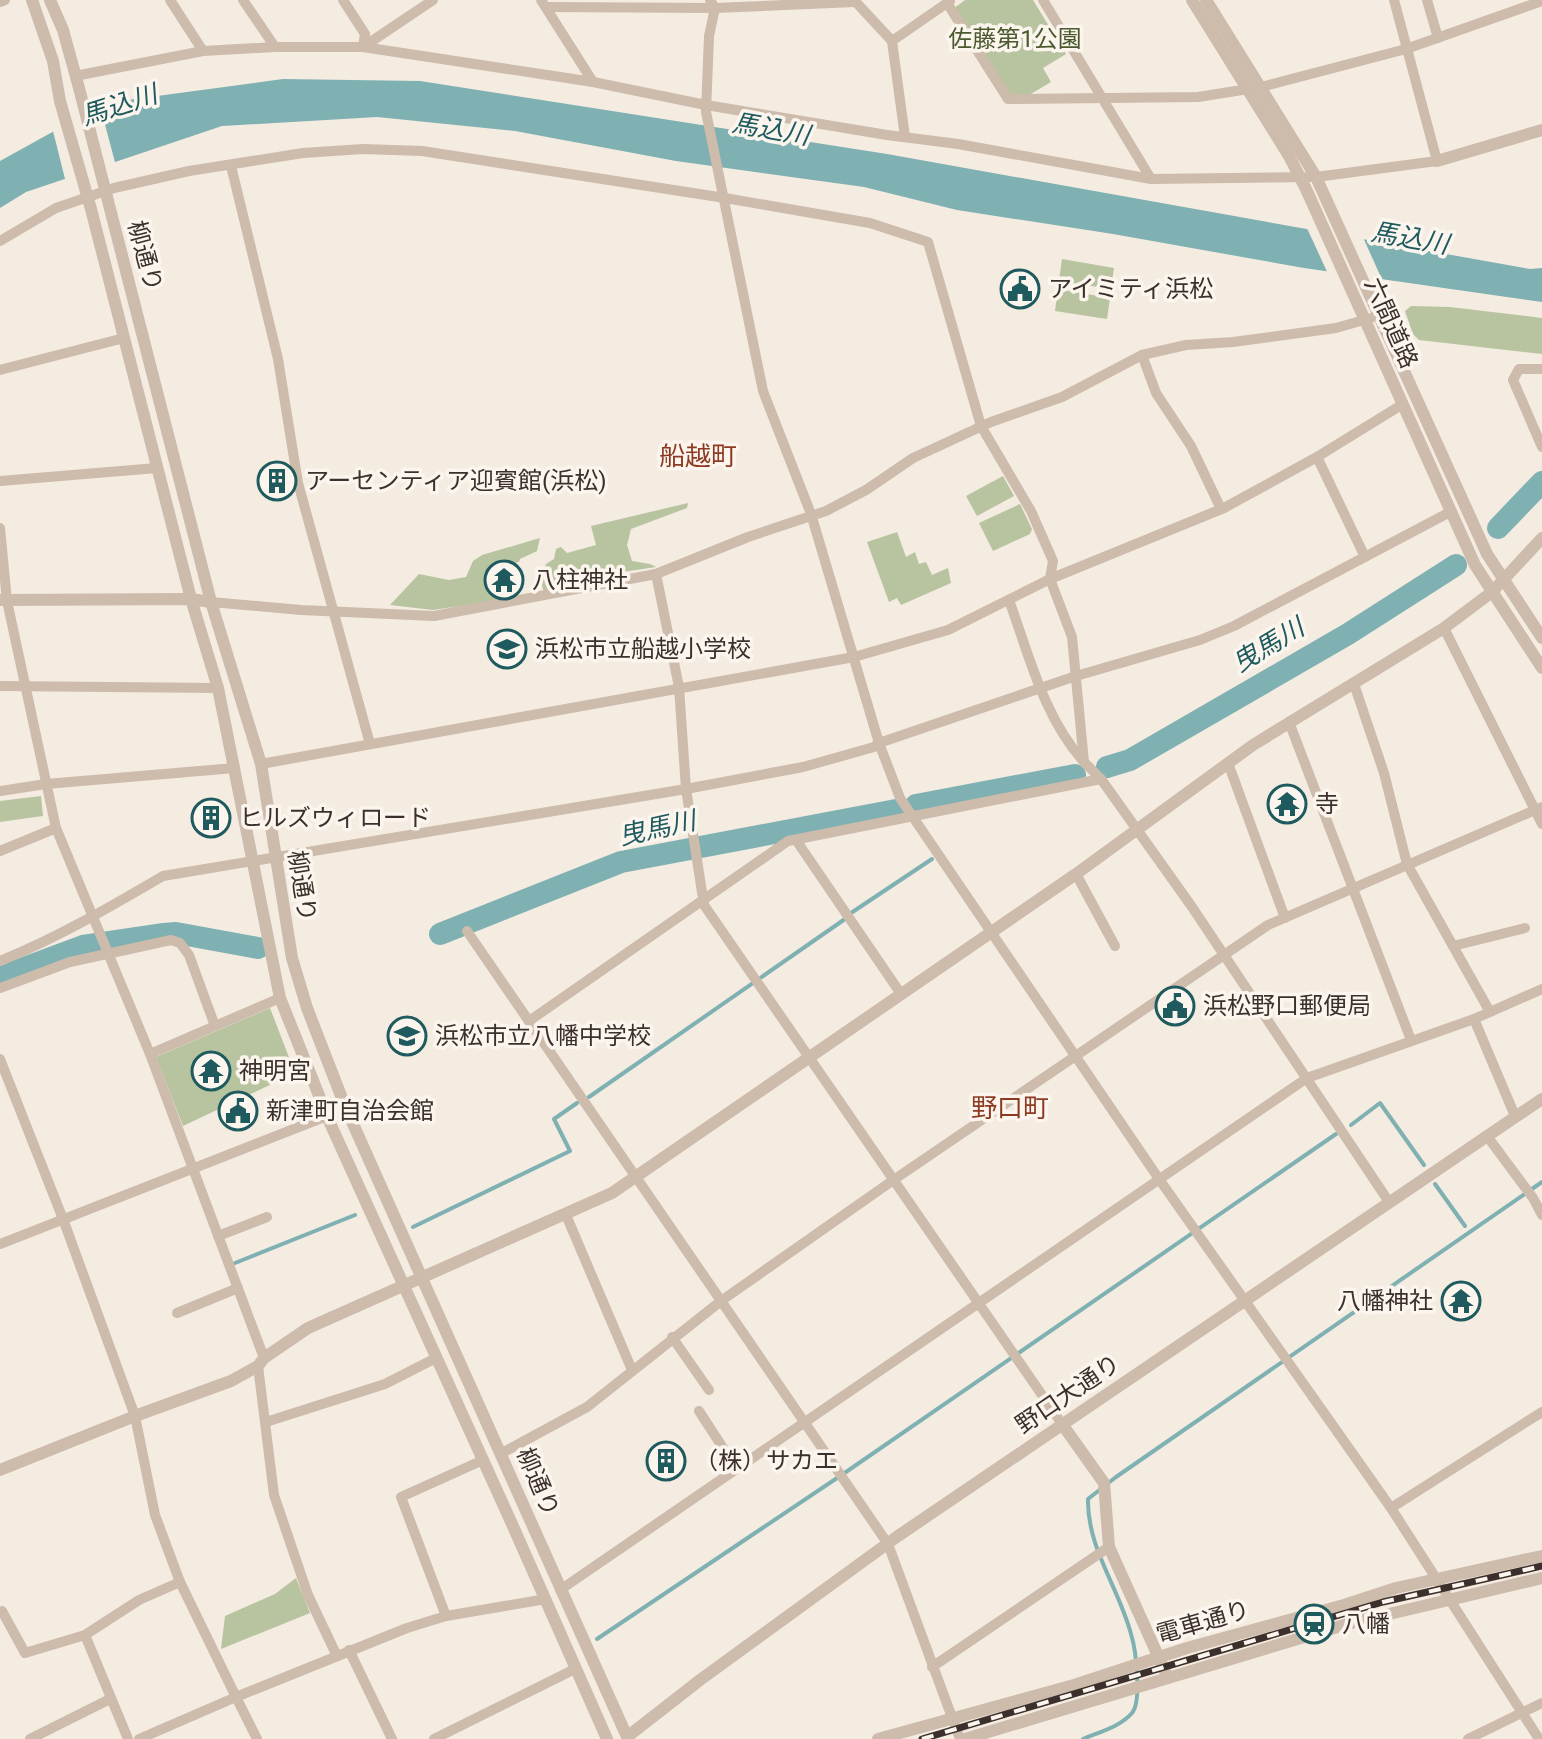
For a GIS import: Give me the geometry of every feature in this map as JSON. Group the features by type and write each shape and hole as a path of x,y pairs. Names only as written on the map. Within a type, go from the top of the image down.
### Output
{"street":[{"name":"柳通り","path":"32,0 53,61 60,101 191,599 218,688 280,998 327,1116 401,1285 607,1739"},
{"name":"柳通り","path":"50,0 63,30 103,177 211,602 261,764 292,958 307,1008 345,1106 627,1738"},
{"path":"170,0 203,51"},
{"path":"243,0 275,47"},
{"path":"343,0 365,34 363,47"},
{"path":"363,47 433,0"},
{"path":"1043,0 1151,179"},
{"name":"六間道路","path":"1192,0 1318,181 1487,554 1542,638"},
{"name":"六間道路","path":"1206,0 1306,189 1475,565 1542,668"},
{"path":"1394,0 1437,161"},
{"path":"1427,0 1438,38"},
{"path":"544,3 855,1 892,41 905,137"},
{"path":"892,41 949,2 1008,99 1198,97 1254,88 1406,49 1542,1"},
{"path":"544,3 593,82"},
{"path":"712,4 706,108 763,391 811,514 879,743 900,798 1243,1301 1391,1508 1539,1739"},
{"path":"77,82 203,51 363,47 593,82 706,108 958,144 1151,179 1300,177 1318,181 1437,161 1542,130"},
{"path":"0,241 85,192 105,191 189,171 303,153 363,149 422,151 724,195 870,223 928,242 981,426 1031,511 1053,561 1050,579 1072,637 1084,762"},
{"path":"231,166 278,359 298,483 370,744"},
{"path":"4,600 191,599 334,612 434,616 656,574 748,537 826,511 913,458 981,426 1062,397 1142,355 1186,345 1336,328 1379,315"},
{"path":"0,370 124,338"},
{"path":"1142,355 1156,393 1191,446 1221,509"},
{"path":"1542,369 1519,369 1513,380 1542,447"},
{"path":"261,764 854,657 948,630 1050,579 1221,509 1317,457 1403,404"},
{"path":"1317,457 1365,557"},
{"path":"0,481 157,468"},
{"path":"0,961 33,948 163,876 686,789 803,767 874,747 1076,676 1223,631 1450,512"},
{"path":"0,528 4,600 26,685 56,828 150,1054 238,1288 261,1362 274,1495 308,1595 336,1654"},
{"path":"0,1470 231,1381 308,1328 612,1193 1138,831 1228,763 1289,722 1444,628 1492,592 1542,538"},
{"path":"656,574 679,687 686,789 704,905 892,1181 1104,1483 1109,1547 1168,1678"},
{"path":"1009,600 1065,741 1101,779 1138,831 1389,1202"},
{"path":"1444,628 1539,809 1542,824"},
{"path":"1354,684 1384,773 1407,864 1490,1012"},
{"path":"0,686 218,688"},
{"path":"1289,722 1411,1040"},
{"path":"1228,763 1285,918"},
{"path":"0,791 46,784 235,768"},
{"path":"529,1021 788,841 1101,779"},
{"path":"502,1453 587,1407 721,1301 1268,925 1539,809"},
{"path":"0,851 56,828"},
{"path":"796,840 901,994"},
{"path":"1076,874 1115,946"},
{"path":"1453,946 1525,928"},
{"path":"467,931 888,1544 932,1667 962,1739"},
{"path":"0,988 70,962 171,940 180,943 189,955 215,1026"},
{"path":"560,1590 1307,1078 1474,1019 1542,989"},
{"path":"150,1054 280,998"},
{"path":"1474,1019 1515,1116"},
{"path":"0,1059 135,1416 155,1515 180,1582 257,1739"},
{"name":"野口大通り","path":"627,1738 700,1680 888,1544 1542,1099"},
{"path":"0,1244 327,1116"},
{"path":"1487,1136 1542,1215"},
{"path":"566,1215 632,1370"},
{"path":"218,1236 267,1217"},
{"path":"177,1313 238,1288"},
{"path":"672,1337 709,1390"},
{"path":"266,1422 385,1384 436,1358"},
{"path":"699,1411 736,1468"},
{"path":"1391,1508 1542,1412"},
{"path":"446,1616 401,1497 483,1460"},
{"path":"932,1667 1109,1547"},
{"name":"電車通り","path":"878,1739 1074,1685 1396,1588 1542,1556"},
{"name":"電車通り","path":"962,1739 1351,1623 1542,1578"},
{"path":"1,1609 25,1653 85,1635 139,1600 180,1582"},
{"path":"139,1739 336,1654 446,1616 546,1599"},
{"path":"85,1635 128,1739"},
{"path":"349,1650 392,1739"},
{"path":"434,1739 575,1669"},
{"path":"30,1739 110,1699"},
{"path":"1468,1739 1542,1703"}],"green space":[{"name":"佐藤第1公園","path":"965,0 1033,0 1066,54 1043,68 1051,82 1029,95 1008,95 953,9"},
{"path":"1062,259 1114,268 1111,289 1059,281"},
{"path":"1058,289 1110,298 1107,319 1055,311"},
{"path":"1411,306 1450,307 1542,318 1542,354 1419,340 1413,334 1405,311"},
{"path":"1003,476 1014,496 977,516 966,496"},
{"path":"688,503 687,508 631,529 627,545 632,561 656,567 622,572 614,568 606,577 585,579 583,566 570,587 544,593 541,581 546,564 554,559 556,549 561,547 567,553 596,545 591,526"},
{"path":"1020,504 1032,529 1030,534 993,551 979,523"},
{"path":"897,532 906,557 915,552 919,564 926,562 932,575 948,568 951,583 901,605 897,598 889,602 867,542"},
{"path":"540,538 537,551 519,562 506,564 489,576 493,586 505,589 523,584 520,591 502,600 433,610 390,605 419,574 449,580 466,577 473,561 482,555"},
{"path":"41,796 43,816 0,822 0,801"},
{"path":"270,1008 295,1073 183,1126 156,1057"},
{"path":"296,1578 310,1613 221,1649 225,1616 275,1594"}],"water":[{"name":"馬込川","path":"283,79 420,81 887,154 1530,269 1542,268 1542,302 1304,268 957,210 864,187 676,161 515,131 377,117 222,126 26,192 0,208 0,161 105,103"}],"pier":[{"path":"99,102 116,166 66,183 52,127"},
{"path":"1306,226 1362,235 1384,284 1329,276"}],"waterway":[{"name":"曳馬川","path":"1498,528 1542,482"},
{"name":"曳馬川","path":"1107,767 1130,760 1348,634 1456,565"},
{"name":"曳馬川","path":"916,805 1075,775"},
{"name":"曳馬川","path":"440,934 621,862 896,810"},
{"path":"851,913 932,859"},
{"path":"589,1097 845,919"},
{"name":"曳馬川","path":"0,977 83,946 164,934 176,933 258,948"},
{"path":"413,1227 570,1151 554,1119 577,1103"},
{"path":"1351,1125 1380,1103 1424,1165"},
{"path":"597,1639 846,1472 1336,1134"},
{"path":"1083,1739 1122,1722 1132,1713 1137,1698 1131,1634 1098,1551 1089,1517 1088,1499 1542,1182"},
{"path":"1435,1184 1465,1226"},
{"path":"235,1263 355,1215"}],"railway":[{"path":"922,1739 1383,1602 1542,1566"}],"place":[{"name":"アイミティ浜松","path":"1020,289"},
{"name":"アーセンティア迎賓館(浜松)","path":"277,481"},
{"name":"八柱神社","path":"504,580"},
{"name":"浜松市立船越小学校","path":"507,649"},
{"name":"寺","path":"1287,804"},
{"name":"ヒルズウィロード","path":"211,818"},
{"name":"浜松野口郵便局","path":"1175,1006"},
{"name":"浜松市立八幡中学校","path":"407,1036"},
{"name":"神明宮","path":"211,1071"},
{"name":"新津町自治会館","path":"238,1111"},
{"name":"八幡神社","path":"1461,1301"},
{"name":"（株）サカエ","path":"666,1461"},
{"name":"八幡","path":"1314,1624"}],"district":[{"name":"船越町","path":"698,456"},
{"name":"野口町","path":"1010,1108"}]}
